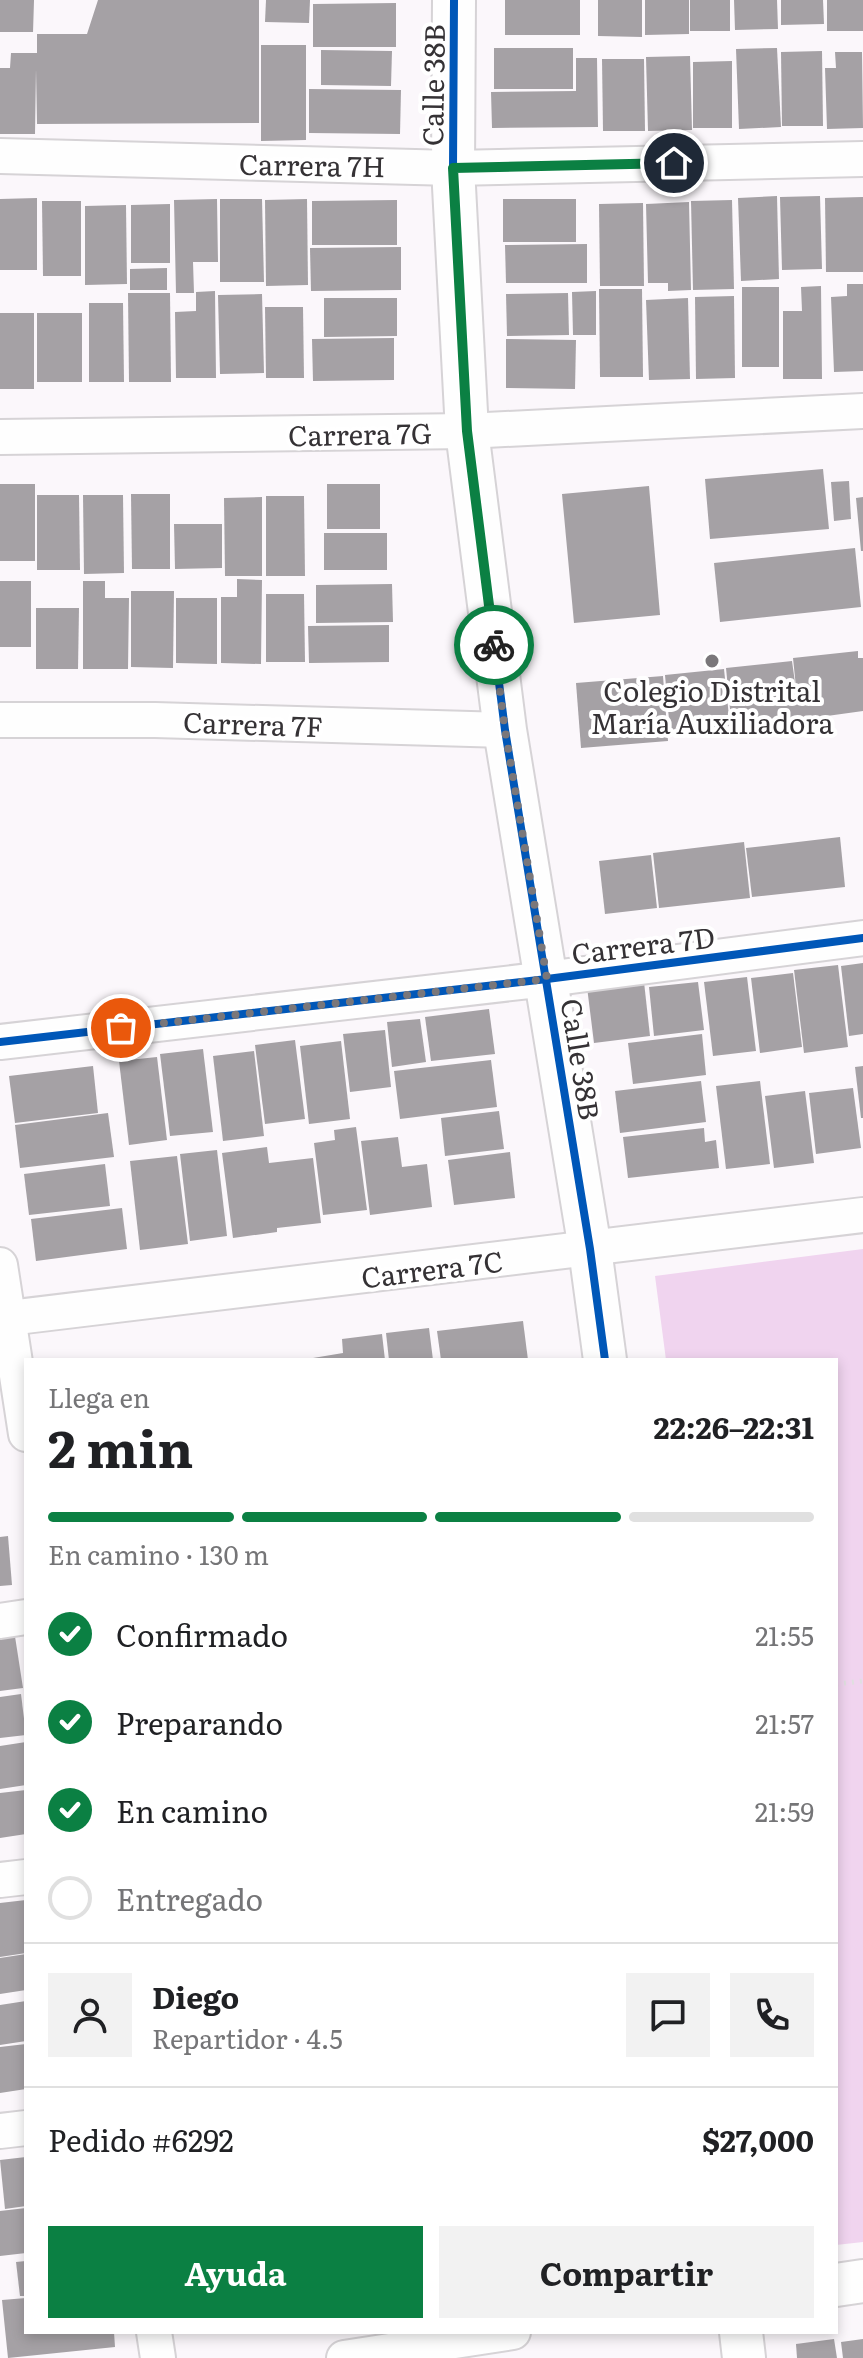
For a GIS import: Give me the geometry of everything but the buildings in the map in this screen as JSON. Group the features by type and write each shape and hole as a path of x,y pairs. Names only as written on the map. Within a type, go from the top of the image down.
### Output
{"street":[{"name":"Calle 38B","path":"454,0 453,168 467,431 505,730 590,1249 605,1358"},
{"name":"Carrera 7H","path":"0,156 453,168 863,159"},
{"name":"Carrera 7G","path":"0,437 467,431 863,411"},
{"name":"Carrera 7F","path":"0,720 155,720 505,730"},
{"name":"Carrera 7D","path":"0,1042 547,979 863,938"},
{"name":"Carrera 7C","path":"4,1318 863,1215"},
{"path":"0,1265 4,1318 24,1423"},
{"path":"0,1621 24,1617"},
{"path":"0,1880 24,1877"},
{"path":"0,2131 24,2128"},
{"path":"838,2285 863,2281"},
{"path":"154,2334 158,2358"},
{"path":"344,2358 500,2334"},
{"path":"741,2334 744,2358"}],"path":[{"path":"838,1684 863,1681"}],"shaded area":[{"path":"863,1249 863,2242 838,2245 838,1358 666,1358 655,1276"}],"cycle path":[{"path":"454,0 453,168 467,431 505,730 590,1249 605,1358"},
{"path":"0,1042 547,979 863,938"}],"way so far":[{"path":"121,1028 547,979 505,730 494,645"}],"place":[{"name":"Colegio Distrital María Auxiliadora","path":"712,661"}],"route":[{"path":"494,645 467,431 453,168 674,163"}]}
